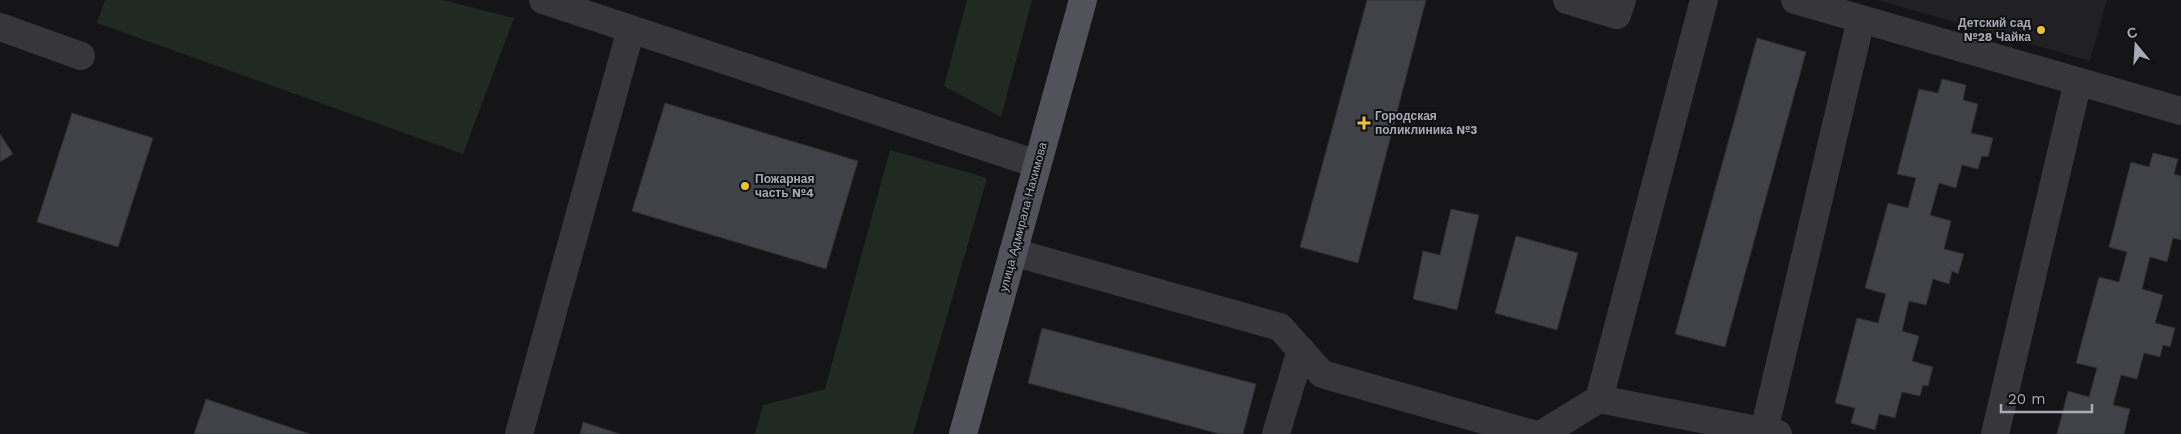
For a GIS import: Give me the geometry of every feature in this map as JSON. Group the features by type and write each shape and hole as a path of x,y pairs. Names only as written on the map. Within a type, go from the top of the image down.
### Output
{"main road":[{"name":"улица Адмирала Нахимова","path":"963,434 1083,0"}],"lane":[{"path":"543,0 1037,164"},
{"path":"1567,0 1617,15 1622,0"},
{"path":"1599,399 1704,0"},
{"path":"1795,0 2181,111"},
{"path":"1542,434 1599,399 1771,432 1861,19"},
{"path":"0,27 81,56"},
{"path":"519,434 631,29"},
{"path":"1995,434 2078,81"},
{"path":"1013,252 1280,327 1322,374 1488,428 1533,434"},
{"path":"1276,434 1301,350"}],"shaded area":[{"path":"105,0 443,0 514,18 463,154 97,23"},
{"path":"967,0 1032,0 1001,117 944,86"},
{"name":"Детский сад №28 Чайка","path":"1878,0 2107,0 2090,61"},
{"path":"890,150 987,178 913,434 755,434 763,405 825,389"}],"building":[{"name":"Городская поликлиника №3","path":"1367,0 1426,0 1358,263 1300,247"},
{"path":"1757,38 1806,52 1725,347 1675,334"},
{"path":"1942,79 1966,85 1963,100 1978,104 1971,133 1993,138 1988,157 1982,156 1978,169 1962,165 1956,188 1939,183 1930,215 1951,221 1944,249 1964,254 1958,274 1952,271 1949,284 1933,279 1926,305 1909,301 1902,331 1919,336 1912,361 1933,367 1928,386 1923,385 1920,396 1902,392 1895,418 1879,414 1875,430 1851,423 1855,408 1835,403 1857,318 1878,323 1886,294 1865,288 1888,203 1908,208 1916,178 1897,174 1919,89 1938,93"},
{"name":"Пожарная часть №4","path":"665,103 858,161 826,269 632,211"},
{"path":"72,113 153,138 118,247 37,222"},
{"path":"0,134 13,154 0,162"},
{"path":"2153,153 2178,159 2174,174 2181,176 2181,240 2173,238 2167,262 2150,257 2142,289 2163,295 2155,323 2175,328 2170,347 2163,345 2160,357 2144,353 2137,379 2121,375 2113,405 2130,409 2124,434 2057,434 2068,391 2089,397 2097,368 2076,363 2099,277 2119,282 2127,252 2109,247 2131,162 2149,167"},
{"path":"1451,209 1479,215 1457,310 1413,299 1423,251 1440,255"},
{"path":"1516,236 1578,253 1557,330 1495,313"},
{"path":"1042,328 1256,384 1243,434 1220,434 1028,383"},
{"path":"206,399 310,434 194,434"},
{"path":"583,422 620,434 580,434"}],"place":[{"name":"Детский сад №28 Чайка","path":"2041,30"},
{"name":"Городская поликлиника №3","path":"1364,123"},
{"name":"Пожарная часть №4","path":"745,186"}]}
